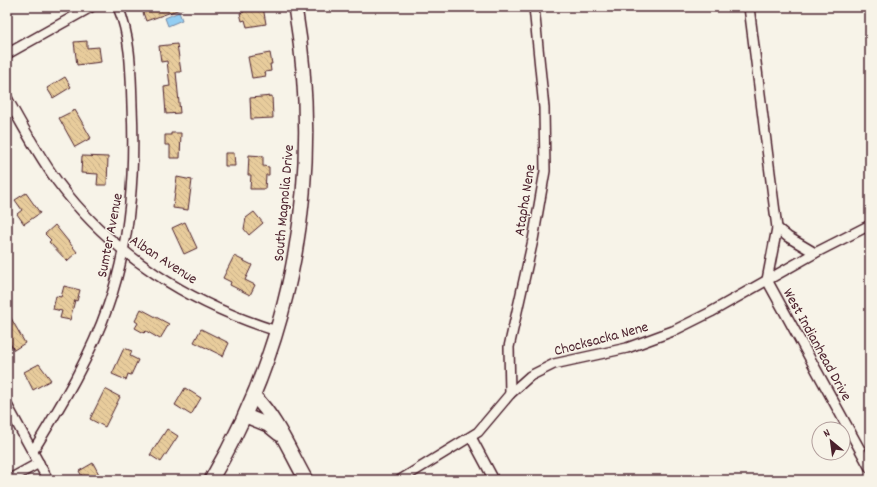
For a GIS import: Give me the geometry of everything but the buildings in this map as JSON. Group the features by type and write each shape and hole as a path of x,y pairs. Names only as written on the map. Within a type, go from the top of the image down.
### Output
{"main road":[{"name":"South Magnolia Drive","path":"211,480 246,416 254,396 277,331 290,283 297,249 304,176 305,84 295,7"},
{"path":"254,396 275,422 280,434 306,480"},
{"path":"246,416 268,425 280,434"}],"street":[{"path":"7,54 91,7"},
{"name":"Sumter Avenue","path":"33,452 70,390 97,335 109,305 123,251 132,199 134,150 131,78 126,34 118,7"},
{"name":"Atapha Nene","path":"510,394 510,347 533,240 545,171 544,108 534,7"},
{"name":"West Indianhead Drive","path":"749,7 777,228 767,280 870,468"},
{"name":"Alban Avenue","path":"7,98 32,143 58,182 85,214 123,251 179,288 240,320 277,331"},
{"name":"Chocksacka Nene","path":"400,480 472,437 488,422 510,394 530,376 554,364 627,348 655,338 711,312 815,253 870,225"},
{"path":"777,228 788,238 815,253"},
{"path":"7,405 48,480"},
{"path":"472,437 494,480"},
{"path":"8,480 39,463"}],"water":[{"path":"179,12 182,20 168,26 165,18"}]}
